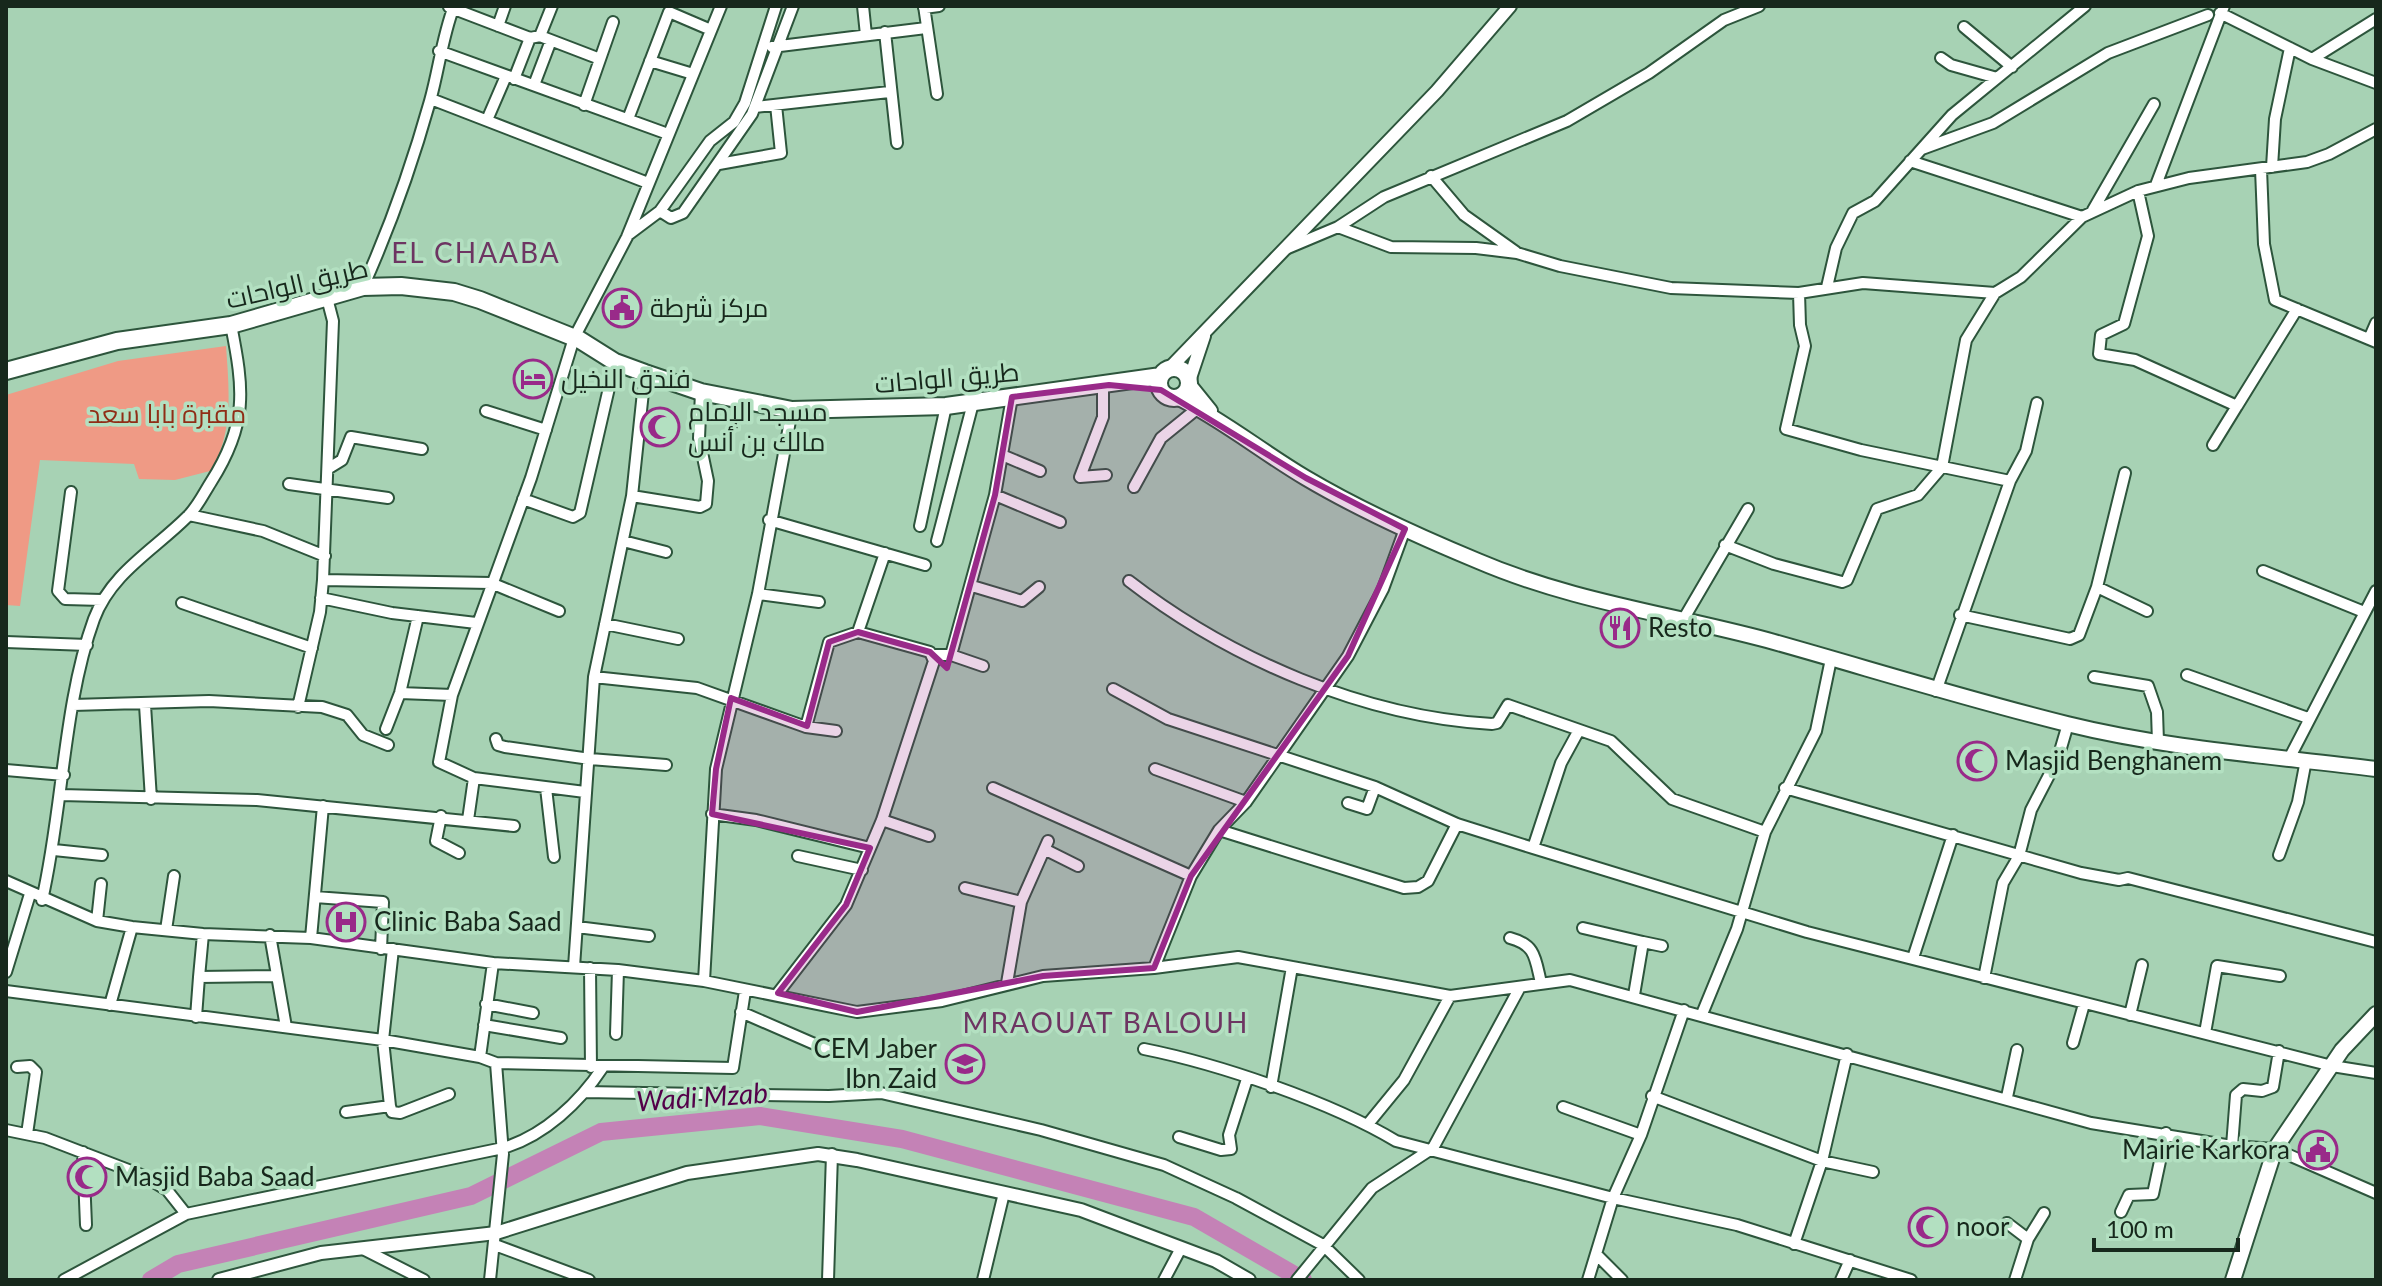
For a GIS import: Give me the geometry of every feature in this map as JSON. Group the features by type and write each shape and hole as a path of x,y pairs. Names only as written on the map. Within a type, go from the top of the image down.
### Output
{"main road":[{"name":"طريق الواحات","path":"6,371 117,341 231,325 363,287 454,292 574,338 615,362 645,373 701,392 792,410 946,406 1163,379"},
{"path":"1163,379 1181,370 1185,388 1198,408 1306,478 1405,529 1481,563 1568,594 1683,620 1831,659 1936,691 2068,724 2158,742 2376,769"},
{"path":"1163,379 1185,388 1217,418"},
{"path":"2233,1280 2275,1149 2294,1115 2354,1034 2376,1014"}],"street":[{"path":"498,26 505,6"},
{"path":"534,85 540,39 552,6"},
{"path":"585,792 474,778 439,762 452,695 523,499 574,338 627,237 721,6"},
{"path":"627,237 660,211 710,141 734,122 745,103 776,6"},
{"path":"660,211 671,218 680,216 719,164 755,107 793,6"},
{"path":"863,6 866,35"},
{"path":"937,94 924,7 939,6"},
{"path":"1163,379 1437,91 1510,6"},
{"path":"1288,248 1338,227 1367,205 1567,121 1649,73 1724,20 1759,6"},
{"path":"1827,287 1836,248 1853,213 1875,201 1952,115 2085,6"},
{"path":"363,287 396,207 431,99 451,7 498,26 600,59"},
{"path":"628,119 670,11 711,30"},
{"path":"2156,185 2181,127 2214,13"},
{"path":"1920,149 1993,123 2108,53 2214,13 2312,59 2376,83"},
{"path":"2312,59 2376,19"},
{"path":"584,105 613,22"},
{"path":"1964,27 2012,67"},
{"path":"762,49 926,28"},
{"path":"885,32 889,92 897,143"},
{"path":"487,120 510,77 540,39"},
{"path":"2290,48 2260,210 2272,295 2297,309 2373,340 2376,323"},
{"path":"439,51 668,134"},
{"path":"1941,58 1951,65 1997,78"},
{"path":"650,61 693,74"},
{"path":"755,107 889,92"},
{"path":"431,99 648,183"},
{"path":"1725,545 1774,564 1845,581 1877,509 1918,495 1942,467 1966,340 1995,293 2021,277 2088,214 2154,104"},
{"path":"719,164 781,153 776,105"},
{"path":"1910,161 2088,214 2156,185 2266,168 2329,154 2376,129"},
{"path":"1431,176 1464,215 1517,253"},
{"path":"2138,191 2148,236 2146,250 2133,283 2124,324 2117,330 2107,330 2096,350 2103,356 2135,360 2237,406"},
{"path":"1338,227 1391,247 1464,247 1517,253 1560,266 1671,288 1799,293 1863,283 1995,293"},
{"path":"1799,293 1800,325 1805,346 1786,429 1861,450 2010,481"},
{"path":"298,707 321,598 325,556 333,321 327,298"},
{"path":"2213,445 2297,309"},
{"path":"42,900 54,850 73,705 87,645 102,600 131,565 189,515 236,437 242,379 231,325"},
{"path":"1185,388 1205,333"},
{"path":"523,499 573,517 580,513 615,362"},
{"path":"574,967 594,677 632,496 645,373"},
{"path":"1106,385 1103,417 1080,477 1106,475"},
{"path":"632,496 700,507 706,504 708,481 699,438 701,392"},
{"path":"951,655 995,495 1012,397"},
{"path":"937,541 973,403"},
{"path":"1936,691 1960,615 2010,481 2026,451 2037,403"},
{"path":"920,526 946,406"},
{"path":"1134,487 1161,438 1198,408"},
{"path":"704,981 716,769 758,594 769,520 792,410"},
{"path":"486,411 546,430"},
{"path":"329,468 342,460 351,437 422,449"},
{"path":"1002,455 1040,471"},
{"path":"1960,615 2073,639 2079,635 2097,587 2125,473"},
{"path":"289,484 328,492 388,498"},
{"path":"71,492 58,591 65,599 102,600"},
{"path":"995,495 1060,522"},
{"path":"1683,620 1748,509"},
{"path":"189,515 263,531 325,556"},
{"path":"769,520 925,565"},
{"path":"1154,968 1191,876 1219,830 1246,802 1327,687 1364,628 1405,529"},
{"path":"623,541 666,552"},
{"path":"858,632 885,553"},
{"path":"2263,571 2364,612"},
{"path":"323,580 491,583 559,611"},
{"path":"1129,581 1168,612 1203,631 1327,687 1399,711 1448,721 1495,723 1503,707 1509,705 1611,741 1672,799 1765,832"},
{"path":"972,586 1022,601 1039,587"},
{"path":"2097,587 2147,611"},
{"path":"2290,757 2376,591"},
{"path":"758,594 819,602"},
{"path":"321,598 476,623"},
{"path":"182,603 312,648"},
{"path":"386,729 400,693 418,616"},
{"path":"605,624 678,639"},
{"path":"806,727 829,642 858,632 983,666"},
{"path":"6,642 87,645"},
{"path":"778,993 830,930 862,870 882,820 934,655"},
{"path":"1702,1014 1742,911 1765,832 1816,731 1831,659"},
{"path":"2187,675 2308,718"},
{"path":"594,677 697,688 806,727 836,731"},
{"path":"2094,677 2148,686 2157,712 2158,742"},
{"path":"1113,689 1168,719 1375,787 1457,824 1807,932 2332,1066 2376,1073"},
{"path":"400,693 452,695"},
{"path":"73,705 209,701 322,707 347,715 363,735 388,745"},
{"path":"145,705 151,799"},
{"path":"1984,978 1996,932 1999,897 2007,873 2019,856 2031,810 2058,758 2068,724"},
{"path":"1533,848 1561,763 1579,730"},
{"path":"496,739 498,745 505,747 590,759 666,765"},
{"path":"2279,855 2298,802 2306,760"},
{"path":"1155,769 1246,802"},
{"path":"6,770 64,775"},
{"path":"468,820 474,778"},
{"path":"1348,803 1367,809 1375,787"},
{"path":"546,788 554,857"},
{"path":"993,788 1191,876"},
{"path":"1785,788 2081,873 2119,880 2128,878 2376,942"},
{"path":"61,795 247,799 441,816 514,826"},
{"path":"311,938 323,806"},
{"path":"712,814 756,820 870,848"},
{"path":"441,816 436,841 459,853"},
{"path":"882,820 929,836"},
{"path":"1219,830 1380,882 1411,888 1428,881 1457,824"},
{"path":"1913,958 1953,835"},
{"path":"1007,983 1021,902 1047,846 1078,866"},
{"path":"54,850 102,855"},
{"path":"798,856 862,870"},
{"path":"166,930 174,876"},
{"path":"6,881 42,900 97,921 132,927 203,934 311,938 493,963 618,970 704,981 745,991 778,993 819,1006 857,1012 942,1001 1043,976 1154,968 1222,957 1450,996 1570,980 2007,1097 2091,1123 2232,1146 2275,1149 2376,1193"},
{"path":"97,921 101,884"},
{"path":"965,888 1021,902"},
{"path":"6,972 30,894"},
{"path":"315,897 383,902 381,949"},
{"path":"110,1005 132,927"},
{"path":"577,927 649,936"},
{"path":"1583,928 1662,946"},
{"path":"196,1017 203,934"},
{"path":"270,935 286,1027"},
{"path":"1510,938 1525,942 1533,949 1541,983"},
{"path":"1634,995 1643,942"},
{"path":"393,949 383,1040 392,1112 400,1113 449,1094"},
{"path":"480,1057 493,963"},
{"path":"2130,1015 2142,965"},
{"path":"2205,1033 2217,966 2280,976"},
{"path":"1271,1087 1292,967"},
{"path":"64,1280 186,1214 503,1151 536,1135 584,1092 597,1067 590,968"},
{"path":"616,1034 618,970"},
{"path":"199,977 276,976"},
{"path":"1297,1280 1372,1188 1433,1148 1519,989"},
{"path":"6,991 383,1040 480,1057 496,1063 733,1068 737,1064 745,991"},
{"path":"1368,1124 1404,1080 1450,996"},
{"path":"486,1004 533,1013"},
{"path":"2073,1043 2084,1004"},
{"path":"1588,1280 1613,1198 1641,1135 1684,1010"},
{"path":"741,1012 826,1049"},
{"path":"484,1025 561,1038"},
{"path":"1144,1049 1271,1087 1368,1124 1396,1141 1433,1148 1613,1198 1737,1225 1911,1280"},
{"path":"2007,1097 2017,1050"},
{"path":"2232,1146 2236,1095 2243,1089 2262,1091 2273,1087 2279,1051"},
{"path":"1794,1244 1822,1161 1847,1054"},
{"path":"490,1280 503,1151 496,1063"},
{"path":"17,1067 30,1066 36,1072 27,1134"},
{"path":"1179,1137 1221,1150 1231,1149 1229,1135 1247,1079"},
{"path":"584,1092 816,1096 881,1093 1041,1130 1164,1165 1236,1198 1323,1245 1359,1280"},
{"path":"1652,1096 1822,1161 1873,1172"},
{"path":"346,1112 390,1106"},
{"path":"1563,1107 1641,1135"},
{"path":"6,1130 83,1152 144,1176 167,1190 186,1214"},
{"path":"2121,1212 2129,1195 2153,1194 2166,1133"},
{"path":"83,1152 86,1225"},
{"path":"828,1280 832,1154"},
{"path":"219,1280 321,1253 496,1234 687,1173 832,1154 1081,1210 1216,1261 1249,1280"},
{"path":"983,1280 1004,1193"},
{"path":"2015,1280 2028,1239 2044,1213"},
{"path":"2007,1223 2028,1239"},
{"path":"496,1234 589,1280"},
{"path":"361,1248 399,1275 424,1280"},
{"path":"1164,1280 1181,1248"},
{"path":"1596,1254 1622,1280"},
{"path":"1841,1280 1850,1260"}],"highlighted area":[{"path":"1109,385 1161,390 1306,478 1405,529 1348,656 1191,876 1154,968 1043,976 857,1012 778,993 846,905 870,848 712,814 716,769 731,698 807,726 829,642 837,637 858,632 930,652 947,668 995,495 1012,397"}],"green space":[{"name":"مقبرة بابا سعد","path":"226,346 229,395 226,427 218,457 210,471 175,480 139,479 134,464 40,460 20,606 6,605 6,395 118,361"}],"waterway":[{"name":"Wadi Mzab","path":"151,1280 178,1264 471,1196 601,1132 760,1116 902,1139 1194,1217 1303,1280"}],"place":[{"name":"مركز شرطة","path":"622,308"},
{"name":"فندق النخيل","path":"533,379"},
{"name":"مسجد الإمام مالك بن أنس","path":"660,427"},
{"name":"Resto","path":"1620,628"},
{"name":"Masjid Benghanem","path":"1977,761"},
{"name":"Clinic Baba Saad","path":"346,922"},
{"name":"CEM Jaber Ibn Zaid","path":"965,1064"},
{"name":"Mairie Karkora","path":"2318,1150"},
{"name":"Masjid Baba Saad","path":"87,1177"},
{"name":"noor","path":"1928,1227"}],"district":[{"name":"EL CHAABA","path":"476,253"},
{"name":"MRAOUAT BALOUH","path":"1106,1023"}]}
